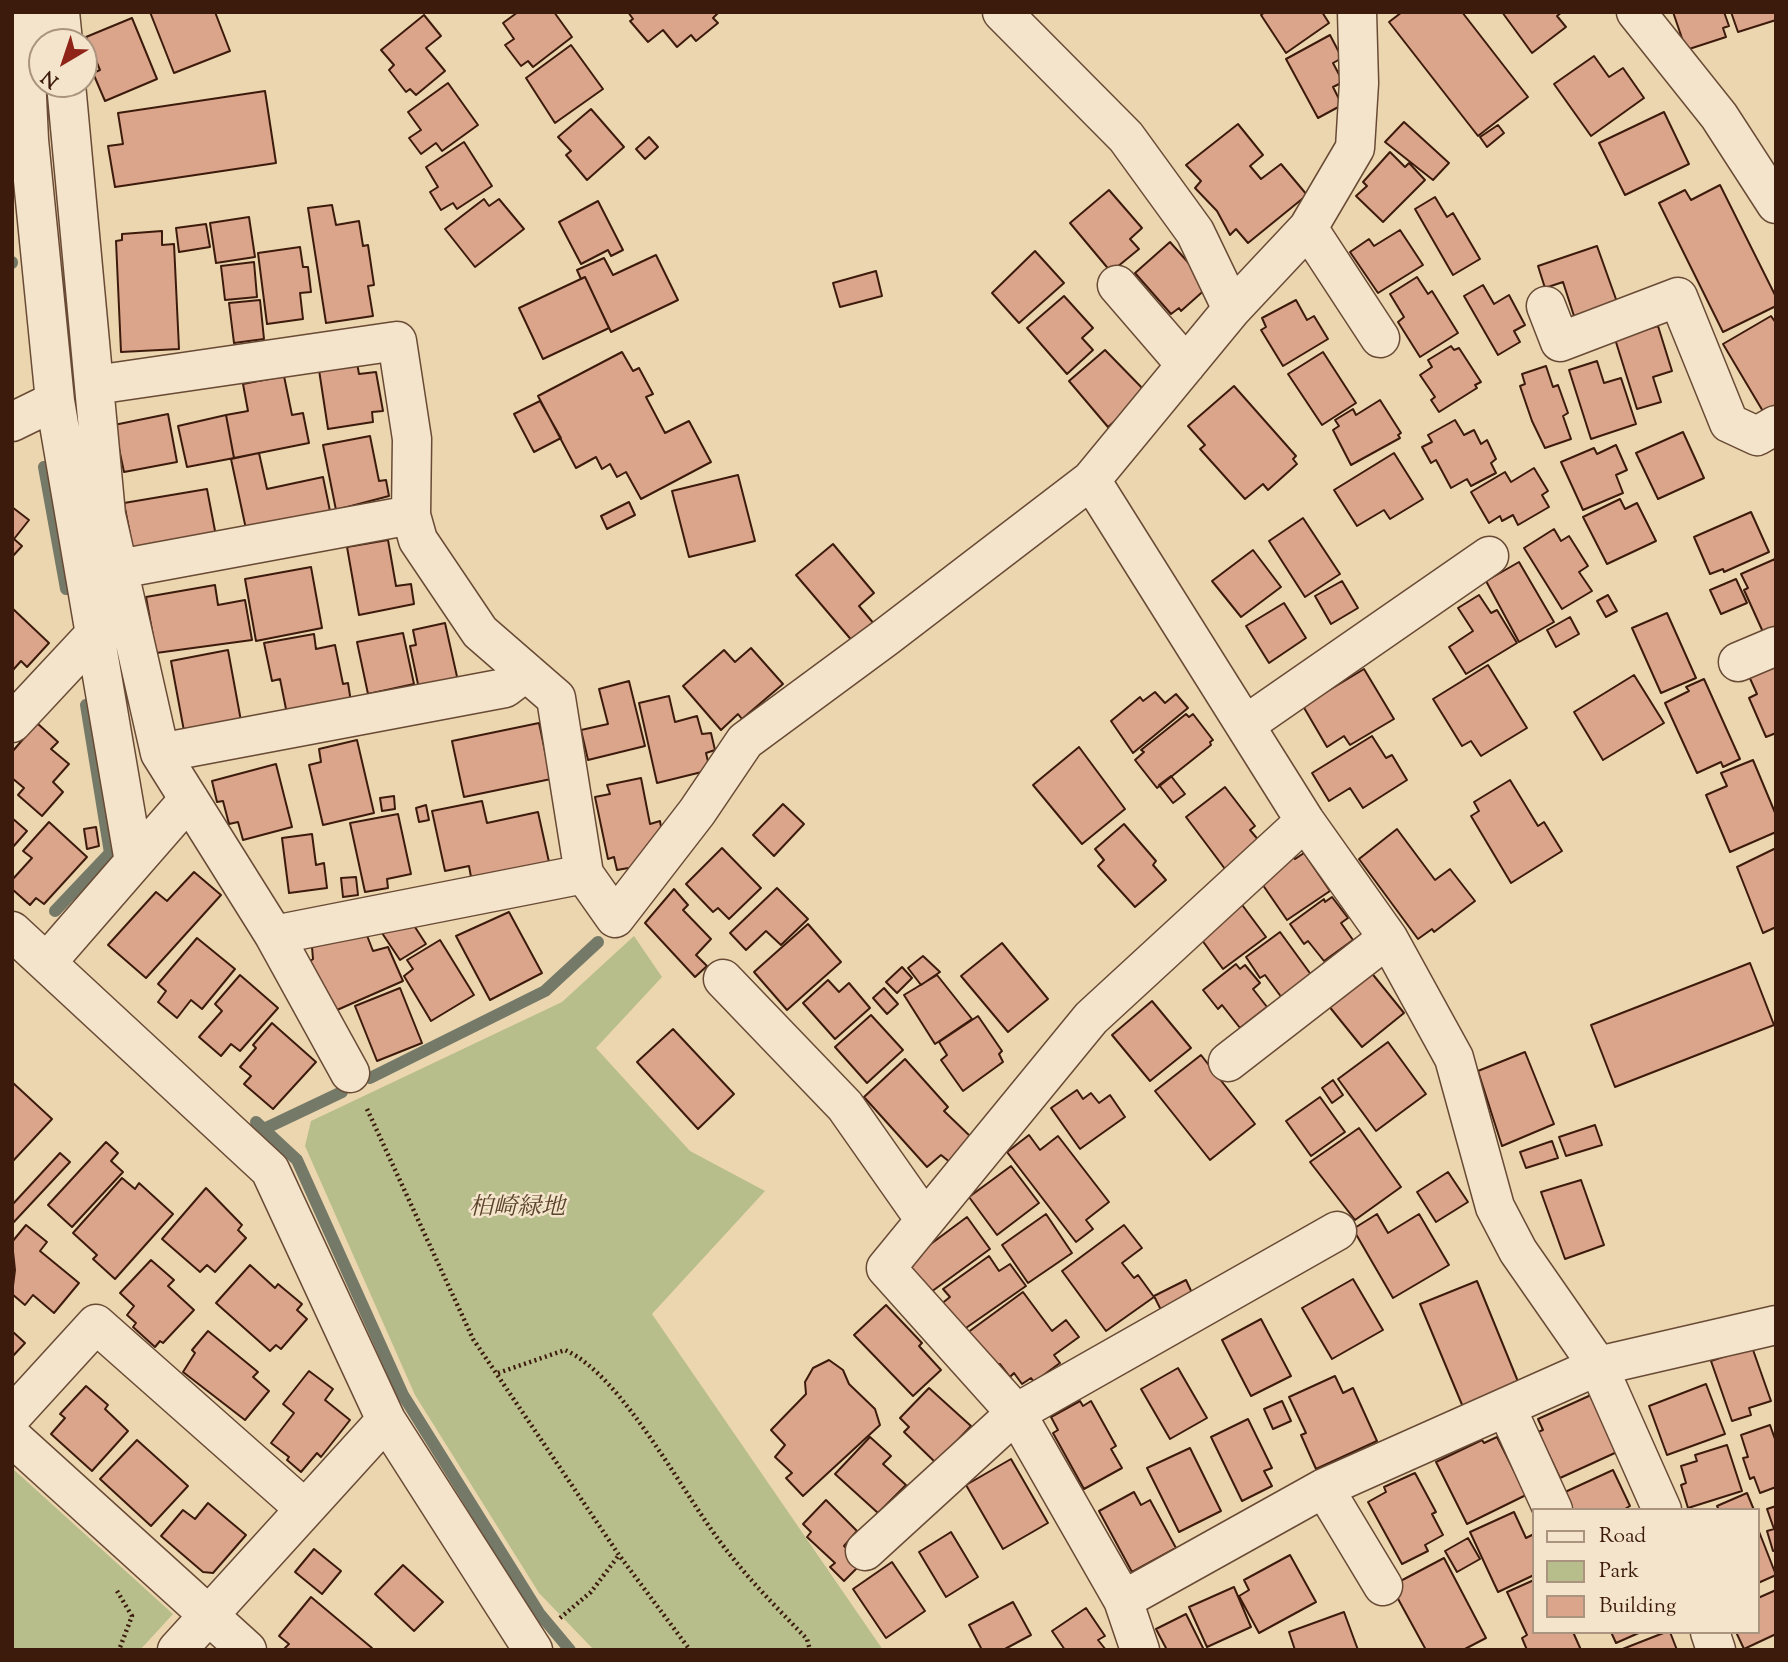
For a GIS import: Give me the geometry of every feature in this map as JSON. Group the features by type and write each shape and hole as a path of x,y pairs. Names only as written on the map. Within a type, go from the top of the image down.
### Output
{"street":[{"path":"23,12 21,143 55,401 134,862"},
{"path":"1002,12 1126,137 1195,232 1232,309"},
{"path":"95,385 397,341 412,439 411,515 418,540 480,632 556,698 584,874 615,918 697,813 745,741 1091,480 1232,309 1308,228 1354,148 1359,83 1357,12"},
{"path":"1636,12 1719,116 1776,204"},
{"path":"67,98 95,385 97,441 106,515 160,752 274,935 350,1073"},
{"path":"1308,228 1380,338"},
{"path":"1117,285 1186,365"},
{"path":"1546,306 1560,342 1678,297 1729,423 1757,436 1776,425"},
{"path":"12,422 55,401"},
{"path":"1091,480 1305,821 1388,937 1454,1058 1495,1207 1518,1251 1598,1366 1661,1508"},
{"path":"119,569 411,515"},
{"path":"1245,725 1489,556"},
{"path":"12,723 95,634"},
{"path":"1738,662 1776,646"},
{"path":"160,752 505,688 526,672"},
{"path":"47,962 189,799"},
{"path":"1140,1650 1123,1600 1016,1413 886,1268 1091,1018 1305,821"},
{"path":"274,935 584,874"},
{"path":"12,931 270,1170 386,1420 533,1650"},
{"path":"1228,1062 1388,937"},
{"path":"723,979 845,1106 925,1220"},
{"path":"865,1551 1016,1413 1336,1231"},
{"path":"12,1416 96,1324 306,1509"},
{"path":"1123,1600 1324,1488 1598,1366 1773,1335"},
{"path":"1506,1407 1552,1508"},
{"path":"177,1650 386,1420"},
{"path":"12,1437 247,1650"},
{"path":"1324,1488 1383,1587"}],"path":[{"path":"350,1073 473,1339 619,1555 690,1650"},
{"path":"498,1373 565,1350 582,1357 614,1390 727,1551 807,1639 810,1650"},
{"path":"558,1620 591,1592 619,1555"},
{"path":"115,1588 132,1616 119,1650"}],"green space":[{"name":"柏崎緑地","path":"634,936 662,977 596,1048 690,1151 765,1191 652,1314 883,1650 594,1650 539,1593 415,1395 305,1146 311,1121 562,1002"},
{"path":"12,1468 173,1614 140,1650 12,1650"}],"building":[{"path":"150,12 215,12 230,51 174,73"},
{"path":"518,12 554,12 572,37 533,67 528,61 521,66 505,45 514,39 503,23"},
{"path":"628,12 719,12 713,18 718,23 696,41 691,35 677,47 663,30 648,42 630,21 633,19"},
{"path":"1265,12 1322,12 1329,23 1286,53 1261,15"},
{"path":"1402,12 1462,12 1528,97 1478,136 1389,22"},
{"path":"1502,12 1562,12 1557,16 1566,27 1532,53"},
{"path":"1673,12 1724,12 1729,26 1723,28 1726,37 1686,50"},
{"path":"1731,12 1775,12 1776,20 1738,32"},
{"path":"424,15 441,36 426,48 445,71 416,95 410,89 406,92 389,70 394,65 381,50"},
{"path":"132,18 157,79 105,101 98,85 98,32"},
{"path":"1330,35 1342,58 1333,63 1343,82 1333,87 1342,105 1318,118 1286,59"},
{"path":"571,45 603,89 555,123 526,78"},
{"path":"1594,56 1609,77 1623,68 1644,98 1591,136 1554,84"},
{"path":"448,83 478,125 442,151 436,143 421,154 409,138 421,130 408,112"},
{"path":"265,91 276,163 115,187 108,146 123,144 118,113"},
{"path":"591,109 624,147 587,180 566,155 571,151 558,137"},
{"path":"1664,112 1689,164 1625,195 1599,143"},
{"path":"1404,122 1449,163 1433,180 1385,142"},
{"path":"1238,124 1263,155 1250,166 1261,179 1281,164 1307,195 1248,243 1236,229 1230,235 1217,211 1195,188 1201,181 1186,165"},
{"path":"1498,125 1504,133 1487,147 1480,137"},
{"path":"649,137 658,147 645,159 636,149"},
{"path":"464,142 492,186 457,209 453,203 441,210 430,192 438,187 426,167"},
{"path":"1390,152 1405,167 1409,163 1425,180 1383,222 1356,196 1367,186 1363,182"},
{"path":"1720,185 1776,297 1776,306 1723,332 1659,203 1685,190 1691,200"},
{"path":"1109,190 1142,228 1130,239 1139,249 1111,272 1070,223"},
{"path":"1435,197 1447,217 1453,213 1480,259 1453,275 1415,209"},
{"path":"484,199 489,206 499,199 524,229 475,267 445,229"},
{"path":"598,201 623,250 611,256 608,250 581,264 559,222"},
{"path":"332,205 336,225 359,221 363,246 368,245 374,285 368,286 373,316 326,323 308,208"},
{"path":"249,217 255,257 216,263 210,223"},
{"path":"206,224 210,247 179,252 176,228"},
{"path":"1400,230 1423,265 1378,293 1350,252 1369,239 1374,246"},
{"path":"162,231 162,245 174,244 179,349 121,352 116,241 122,240 122,234"},
{"path":"1170,242 1209,286 1181,311 1179,308 1171,314 1135,273"},
{"path":"1597,246 1617,302 1574,316 1563,282 1545,288 1538,266"},
{"path":"300,247 303,267 308,267 311,292 300,293 303,319 267,324 258,253"},
{"path":"1035,251 1064,283 1019,323 992,293"},
{"path":"656,255 678,300 611,332 585,277 581,279 577,270 604,258 613,275"},
{"path":"254,262 257,297 225,300 221,266"},
{"path":"876,271 882,296 840,307 833,283"},
{"path":"585,277 609,328 543,359 519,308"},
{"path":"1417,277 1428,294 1432,291 1458,333 1420,357 1398,322 1404,317 1390,294"},
{"path":"1483,285 1494,304 1509,295 1525,325 1514,331 1520,342 1498,355 1464,296"},
{"path":"1064,296 1093,328 1082,338 1093,350 1067,374 1027,328"},
{"path":"260,300 264,339 234,343 229,303"},
{"path":"1296,300 1307,320 1314,316 1328,339 1283,366 1261,330 1266,327 1262,318"},
{"path":"1771,316 1776,323 1776,406 1764,413 1723,344"},
{"path":"1658,326 1672,371 1653,377 1661,402 1637,409 1615,339"},
{"path":"1451,346 1454,350 1459,348 1481,382 1475,385 1477,388 1439,412 1431,400 1435,397 1420,375 1432,367 1428,360"},
{"path":"1105,350 1147,393 1108,427 1069,381"},
{"path":"622,352 633,371 639,368 653,394 646,397 665,433 689,421 711,462 641,499 626,472 617,477 610,464 602,469 596,457 576,468 538,396"},
{"path":"1323,352 1356,403 1322,425 1288,374"},
{"path":"1597,361 1604,383 1621,378 1636,424 1591,439 1569,370"},
{"path":"357,363 359,374 376,372 383,411 372,412 373,422 328,429 319,370"},
{"path":"1546,366 1553,387 1558,385 1568,413 1563,416 1571,439 1545,448 1520,386 1525,384 1522,374"},
{"path":"284,376 292,415 303,413 309,443 234,458 226,415 248,411 243,384"},
{"path":"1234,386 1296,456 1293,459 1297,464 1268,490 1263,484 1245,499 1200,449 1205,445 1188,426"},
{"path":"1380,400 1401,433 1398,435 1400,438 1351,465 1333,430 1339,426 1335,420 1353,409 1356,415"},
{"path":"540,401 561,438 534,452 514,414"},
{"path":"168,414 177,462 124,472 114,425"},
{"path":"226,415 234,458 187,467 178,426"},
{"path":"1455,420 1464,435 1474,430 1481,444 1487,440 1496,459 1491,463 1496,473 1471,486 1467,479 1451,488 1436,460 1431,463 1422,447 1432,442 1428,435"},
{"path":"1683,432 1704,478 1658,499 1636,453"},
{"path":"370,436 379,481 386,480 389,496 336,510 323,445"},
{"path":"1616,445 1627,470 1616,475 1623,493 1583,510 1561,462 1594,448 1597,454"},
{"path":"259,453 267,489 323,477 330,511 246,529 231,459"},
{"path":"1394,453 1423,499 1390,519 1384,510 1357,526 1334,490"},
{"path":"1534,468 1548,491 1542,495 1549,507 1518,525 1513,515 1502,521 1500,516 1489,523 1471,492 1505,472 1511,482"},
{"path":"738,475 755,541 689,557 672,491"},
{"path":"207,489 216,536 133,550 124,503"},
{"path":"1620,499 1625,509 1637,503 1656,541 1607,564 1583,517"},
{"path":"629,502 635,515 607,529 601,516"},
{"path":"12,507 29,520 14,539 22,546 12,557"},
{"path":"1751,512 1769,552 1724,572 1723,569 1710,574 1694,537"},
{"path":"1303,518 1340,574 1305,597 1269,541"},
{"path":"1554,529 1561,541 1569,536 1588,566 1579,572 1592,591 1562,609 1524,548"},
{"path":"388,540 396,586 411,584 414,604 359,615 347,547"},
{"path":"833,544 874,593 859,606 875,625 854,643 796,575"},
{"path":"1253,550 1281,587 1241,617 1212,581"},
{"path":"1775,559 1776,626 1763,632 1744,590 1748,588 1741,574"},
{"path":"1519,562 1554,622 1519,642 1486,581"},
{"path":"311,567 322,628 256,641 245,579"},
{"path":"1736,579 1747,603 1721,614 1710,590"},
{"path":"1342,581 1358,608 1331,624 1315,596"},
{"path":"215,585 218,605 245,600 252,640 156,653 146,597"},
{"path":"1479,595 1491,613 1497,610 1517,643 1466,674 1449,647 1473,631 1458,608"},
{"path":"1608,595 1617,611 1606,617 1597,601"},
{"path":"1284,603 1306,638 1269,663 1246,626"},
{"path":"12,608 49,643 27,667 21,661 13,670"},
{"path":"1667,613 1696,678 1661,693 1632,628"},
{"path":"1570,617 1579,634 1556,647 1547,630"},
{"path":"445,623 458,681 419,689 410,646 416,645 413,630"},
{"path":"403,633 414,684 368,694 357,642"},
{"path":"314,634 316,649 335,645 343,684 348,683 351,702 287,714 280,679 272,681 264,643"},
{"path":"751,648 783,684 742,719 738,714 721,730 683,686 724,650 735,662"},
{"path":"228,650 241,721 184,731 171,661"},
{"path":"1776,662 1776,733 1766,737 1749,698 1757,694 1748,674"},
{"path":"1488,665 1527,728 1481,756 1471,741 1462,746 1433,699"},
{"path":"1364,669 1394,719 1350,745 1344,736 1327,747 1303,706"},
{"path":"1634,675 1664,723 1603,760 1574,712"},
{"path":"1704,679 1740,759 1723,767 1721,762 1697,773 1665,703 1689,691 1686,687"},
{"path":"629,681 645,746 588,760 581,730 608,724 599,689"},
{"path":"1155,692 1165,703 1176,694 1188,708 1133,753 1111,721 1140,697 1143,701"},
{"path":"669,696 675,722 697,716 702,734 711,733 715,750 706,753 710,770 657,783 639,703"},
{"path":"1186,714 1189,717 1193,714 1213,740 1211,745 1157,788 1135,760 1144,752 1141,750"},
{"path":"37,723 58,742 51,749 69,764 53,782 63,792 42,816 18,795 24,788 12,778 12,752"},
{"path":"539,723 551,779 464,797 452,741"},
{"path":"1372,736 1386,758 1392,755 1407,780 1363,808 1350,788 1329,801 1312,773"},
{"path":"357,740 374,813 323,825 309,765 321,762 319,749"},
{"path":"1079,747 1125,809 1082,844 1033,785"},
{"path":"1753,760 1776,815 1776,832 1730,852 1706,795 1727,786 1721,773"},
{"path":"276,764 292,827 243,840 238,822 229,824 223,801 217,802 212,781"},
{"path":"1171,776 1185,794 1173,803 1159,785"},
{"path":"641,778 650,824 660,821 663,839 640,866 617,870 614,857 608,859 595,797 610,794 607,785"},
{"path":"1510,780 1538,826 1544,822 1562,851 1511,883 1471,816 1479,811 1474,802"},
{"path":"1225,787 1255,826 1250,830 1260,842 1225,869 1186,817"},
{"path":"394,796 395,809 382,811 380,798"},
{"path":"482,801 487,823 538,812 549,862 471,877 469,866 445,871 432,811"},
{"path":"783,804 804,824 774,856 753,835"},
{"path":"426,805 429,820 419,822 416,808"},
{"path":"398,814 411,874 387,879 388,888 365,892 350,823"},
{"path":"12,818 27,831 12,848"},
{"path":"49,822 87,857 44,904 36,898 30,905 12,889 12,880 32,858 23,851"},
{"path":"1124,824 1156,861 1153,865 1166,880 1135,907 1098,866 1104,860 1095,849"},
{"path":"96,827 99,846 87,849 84,829"},
{"path":"1397,829 1435,880 1450,869 1475,901 1434,932 1432,929 1418,939 1359,859"},
{"path":"312,834 316,865 324,863 327,888 289,893 282,838"},
{"path":"722,848 761,888 729,919 718,908 713,912 686,884"},
{"path":"1776,848 1776,927 1763,933 1737,867"},
{"path":"1304,853 1330,891 1287,920 1258,878 1293,855 1295,859"},
{"path":"194,872 221,895 146,978 108,945 156,892 167,901"},
{"path":"356,877 358,895 343,897 341,878"},
{"path":"777,888 808,919 781,945 766,931 746,950 730,933"},
{"path":"674,889 688,905 683,910 711,939 696,955 707,966 695,977 645,923"},
{"path":"1332,897 1348,918 1341,923 1353,940 1324,961 1308,941 1304,944 1290,924 1324,899 1325,902"},
{"path":"1237,898 1266,937 1223,969 1199,936"},
{"path":"509,912 542,973 490,1000 456,936"},
{"path":"413,924 426,944 400,960 382,933"},
{"path":"808,924 841,962 787,1010 754,972"},
{"path":"1280,932 1312,976 1282,998 1265,975 1260,978 1246,957"},
{"path":"366,933 373,951 388,947 403,981 337,1010 305,965 313,959 312,947"},
{"path":"197,938 235,969 202,1009 191,1000 177,1018 158,1002 166,991 158,984"},
{"path":"440,940 474,995 431,1021 404,976 413,969 407,960"},
{"path":"1002,943 1048,999 1008,1032 961,976"},
{"path":"923,956 940,972 921,985 908,968"},
{"path":"1750,963 1774,1025 1615,1087 1591,1025"},
{"path":"1236,964 1240,969 1245,965 1260,983 1253,989 1267,1007 1240,1028 1222,1005 1218,1009 1203,990"},
{"path":"902,967 912,978 897,993 886,982"},
{"path":"1370,971 1404,1013 1362,1047 1328,1005"},
{"path":"240,975 278,1008 240,1051 231,1044 221,1056 199,1037 222,1011 215,1004"},
{"path":"937,975 972,1019 935,1044 904,995"},
{"path":"828,980 839,992 849,983 870,1008 835,1039 803,1003"},
{"path":"400,988 422,1043 377,1061 355,1006"},
{"path":"884,988 898,1004 887,1014 873,998"},
{"path":"1152,1001 1191,1048 1150,1081 1112,1035"},
{"path":"871,1015 903,1050 867,1083 835,1047"},
{"path":"978,1016 1002,1051 999,1054 1003,1062 963,1091 941,1060 947,1055 939,1042"},
{"path":"272,1023 316,1062 273,1109 244,1084 251,1076 240,1067 256,1048 253,1045"},
{"path":"673,1029 734,1094 698,1129 637,1062"},
{"path":"1388,1042 1426,1094 1376,1131 1338,1079"},
{"path":"1525,1052 1554,1124 1502,1146 1478,1071"},
{"path":"1201,1055 1255,1124 1210,1160 1155,1091"},
{"path":"905,1059 948,1107 944,1111 972,1138 951,1163 941,1155 927,1167 864,1097"},
{"path":"1333,1080 1343,1095 1332,1103 1322,1088"},
{"path":"12,1082 52,1119 12,1162"},
{"path":"1077,1090 1083,1099 1091,1093 1099,1103 1110,1095 1125,1117 1080,1149 1051,1108"},
{"path":"1320,1097 1345,1132 1311,1156 1286,1121"},
{"path":"1595,1125 1602,1145 1566,1156 1559,1137"},
{"path":"1359,1128 1401,1187 1355,1220 1310,1162"},
{"path":"1029,1135 1040,1150 1058,1136 1109,1202 1086,1220 1093,1229 1076,1242 1007,1152"},
{"path":"1552,1141 1558,1158 1526,1168 1520,1152"},
{"path":"106,1142 118,1153 111,1161 123,1172 72,1227 48,1205"},
{"path":"60,1153 70,1162 12,1224 12,1205"},
{"path":"1011,1166 1039,1203 997,1235 969,1197"},
{"path":"1448,1172 1468,1202 1436,1222 1417,1192"},
{"path":"122,1178 135,1189 139,1183 173,1214 115,1279 93,1259 97,1255 73,1233"},
{"path":"1581,1180 1604,1245 1565,1259 1541,1192"},
{"path":"206,1188 242,1225 238,1230 246,1238 215,1272 207,1265 200,1272 162,1239"},
{"path":"1046,1214 1072,1253 1028,1283 1002,1245"},
{"path":"1377,1214 1388,1233 1419,1214 1449,1265 1393,1298 1353,1229"},
{"path":"967,1217 990,1249 931,1292 911,1268 921,1255 920,1252"},
{"path":"26,1225 47,1242 40,1251 79,1283 54,1313 33,1295 25,1305 12,1294 15,1270 12,1242"},
{"path":"1124,1225 1142,1248 1122,1263 1134,1278 1138,1275 1154,1297 1106,1331 1062,1271"},
{"path":"989,1256 999,1271 1010,1264 1026,1286 963,1330 940,1305 950,1297 943,1289"},
{"path":"151,1260 174,1280 168,1286 194,1310 163,1343 160,1341 155,1347 133,1327 136,1323 127,1315 134,1306 120,1293"},
{"path":"250,1265 275,1288 278,1284 302,1304 297,1310 307,1319 281,1349 276,1345 270,1351 216,1303"},
{"path":"1353,1279 1383,1330 1332,1359 1302,1308"},
{"path":"1186,1280 1193,1295 1162,1312 1154,1296"},
{"path":"1477,1281 1519,1384 1463,1407 1420,1304"},
{"path":"1023,1292 1052,1331 1066,1320 1079,1337 1054,1355 1060,1363 1034,1382 1031,1378 1022,1384 1014,1373 1010,1377 1000,1364 996,1366 967,1333"},
{"path":"886,1305 922,1343 919,1346 941,1370 913,1396 854,1335"},
{"path":"1261,1319 1291,1376 1251,1396 1222,1340"},
{"path":"12,1331 25,1343 12,1357"},
{"path":"208,1331 258,1372 253,1377 269,1391 245,1420 183,1372 195,1353 192,1350"},
{"path":"1752,1347 1771,1401 1749,1408 1751,1415 1732,1421 1711,1361"},
{"path":"829,1360 843,1370 849,1384 875,1409 880,1425 803,1496 786,1478 792,1473 775,1457 785,1445 771,1430 806,1394 805,1382 813,1368"},
{"path":"1178,1368 1207,1418 1170,1439 1141,1389"},
{"path":"309,1371 333,1389 325,1400 350,1420 321,1457 317,1453 301,1472 287,1460 289,1457 271,1443 294,1413 283,1404"},
{"path":"1335,1376 1343,1393 1353,1388 1377,1441 1316,1469 1301,1435 1306,1433 1289,1397"},
{"path":"1706,1384 1725,1434 1667,1455 1649,1406"},
{"path":"86,1386 108,1405 105,1409 128,1431 92,1471 51,1434 65,1418 60,1414"},
{"path":"929,1388 971,1426 936,1463 904,1432 909,1427 900,1418"},
{"path":"1591,1395 1617,1452 1560,1478 1538,1432 1543,1430 1538,1419"},
{"path":"1080,1401 1083,1406 1091,1401 1116,1446 1111,1449 1122,1468 1084,1489 1053,1433 1058,1430 1051,1417"},
{"path":"1282,1401 1291,1421 1273,1429 1264,1409"},
{"path":"1248,1419 1272,1468 1264,1471 1272,1486 1242,1501 1211,1437"},
{"path":"1770,1425 1776,1442 1776,1487 1760,1493 1754,1477 1750,1479 1743,1458 1748,1457 1741,1435"},
{"path":"870,1437 891,1456 883,1464 906,1485 878,1513 835,1474"},
{"path":"1497,1437 1526,1495 1467,1524 1436,1462 1482,1440 1484,1443"},
{"path":"137,1440 188,1486 151,1526 100,1479"},
{"path":"1727,1445 1742,1491 1688,1508 1681,1485 1686,1483 1681,1466 1697,1461 1695,1455"},
{"path":"1190,1448 1221,1511 1179,1532 1147,1468"},
{"path":"1011,1459 1048,1523 1003,1549 966,1485"},
{"path":"1613,1470 1630,1506 1572,1508 1565,1492"},
{"path":"1415,1473 1436,1512 1432,1514 1443,1535 1425,1545 1428,1551 1402,1564 1368,1502 1386,1492 1384,1487"},
{"path":"1134,1492 1141,1505 1150,1500 1176,1548 1132,1572 1099,1511"},
{"path":"1747,1493 1753,1508 1718,1508 1717,1506"},
{"path":"826,1500 857,1531 844,1546 862,1563 844,1581 830,1567 835,1563 807,1537 811,1532 803,1524"},
{"path":"208,1503 246,1535 213,1573 203,1572 161,1536 183,1510 195,1519"},
{"path":"1776,1506 1776,1550 1773,1551 1767,1531 1774,1529 1767,1509"},
{"path":"1514,1512 1526,1538 1532,1535 1532,1576 1498,1592 1470,1532"},
{"path":"951,1532 978,1577 946,1597 919,1552"},
{"path":"1760,1534 1776,1575 1760,1582"},
{"path":"1468,1538 1480,1559 1457,1572 1445,1551"},
{"path":"314,1549 341,1571 322,1594 295,1572"},
{"path":"1290,1555 1316,1602 1259,1633 1239,1596 1249,1590 1244,1580"},
{"path":"1444,1558 1486,1638 1463,1650 1426,1650 1391,1586"},
{"path":"892,1562 925,1611 886,1638 853,1589"},
{"path":"403,1565 443,1602 414,1631 375,1594"},
{"path":"1532,1581 1532,1634 1574,1634 1581,1650 1527,1650 1522,1638 1527,1635 1507,1592"},
{"path":"1234,1587 1251,1627 1207,1647 1189,1607"},
{"path":"1776,1590 1776,1634 1744,1649 1737,1634 1760,1634 1760,1597"},
{"path":"311,1597 372,1648 371,1650 284,1649 289,1644 279,1636"},
{"path":"1013,1602 1031,1635 1003,1650 982,1650 969,1625"},
{"path":"1086,1608 1105,1636 1098,1640 1106,1650 1065,1650 1052,1631"},
{"path":"1344,1612 1358,1650 1295,1650 1289,1632"},
{"path":"1186,1614 1204,1650 1167,1650 1156,1629"},
{"path":"1612,1634 1636,1634 1616,1643"},
{"path":"1661,1634 1671,1634 1677,1650 1620,1650"}],"waterway":[{"path":"44,467 66,589"},
{"path":"55,911 110,853 86,705"},
{"path":"370,1078 545,991 598,942"},
{"path":"264,1129 342,1092"},
{"path":"256,1122 297,1160 403,1395 539,1613 570,1650"}]}
